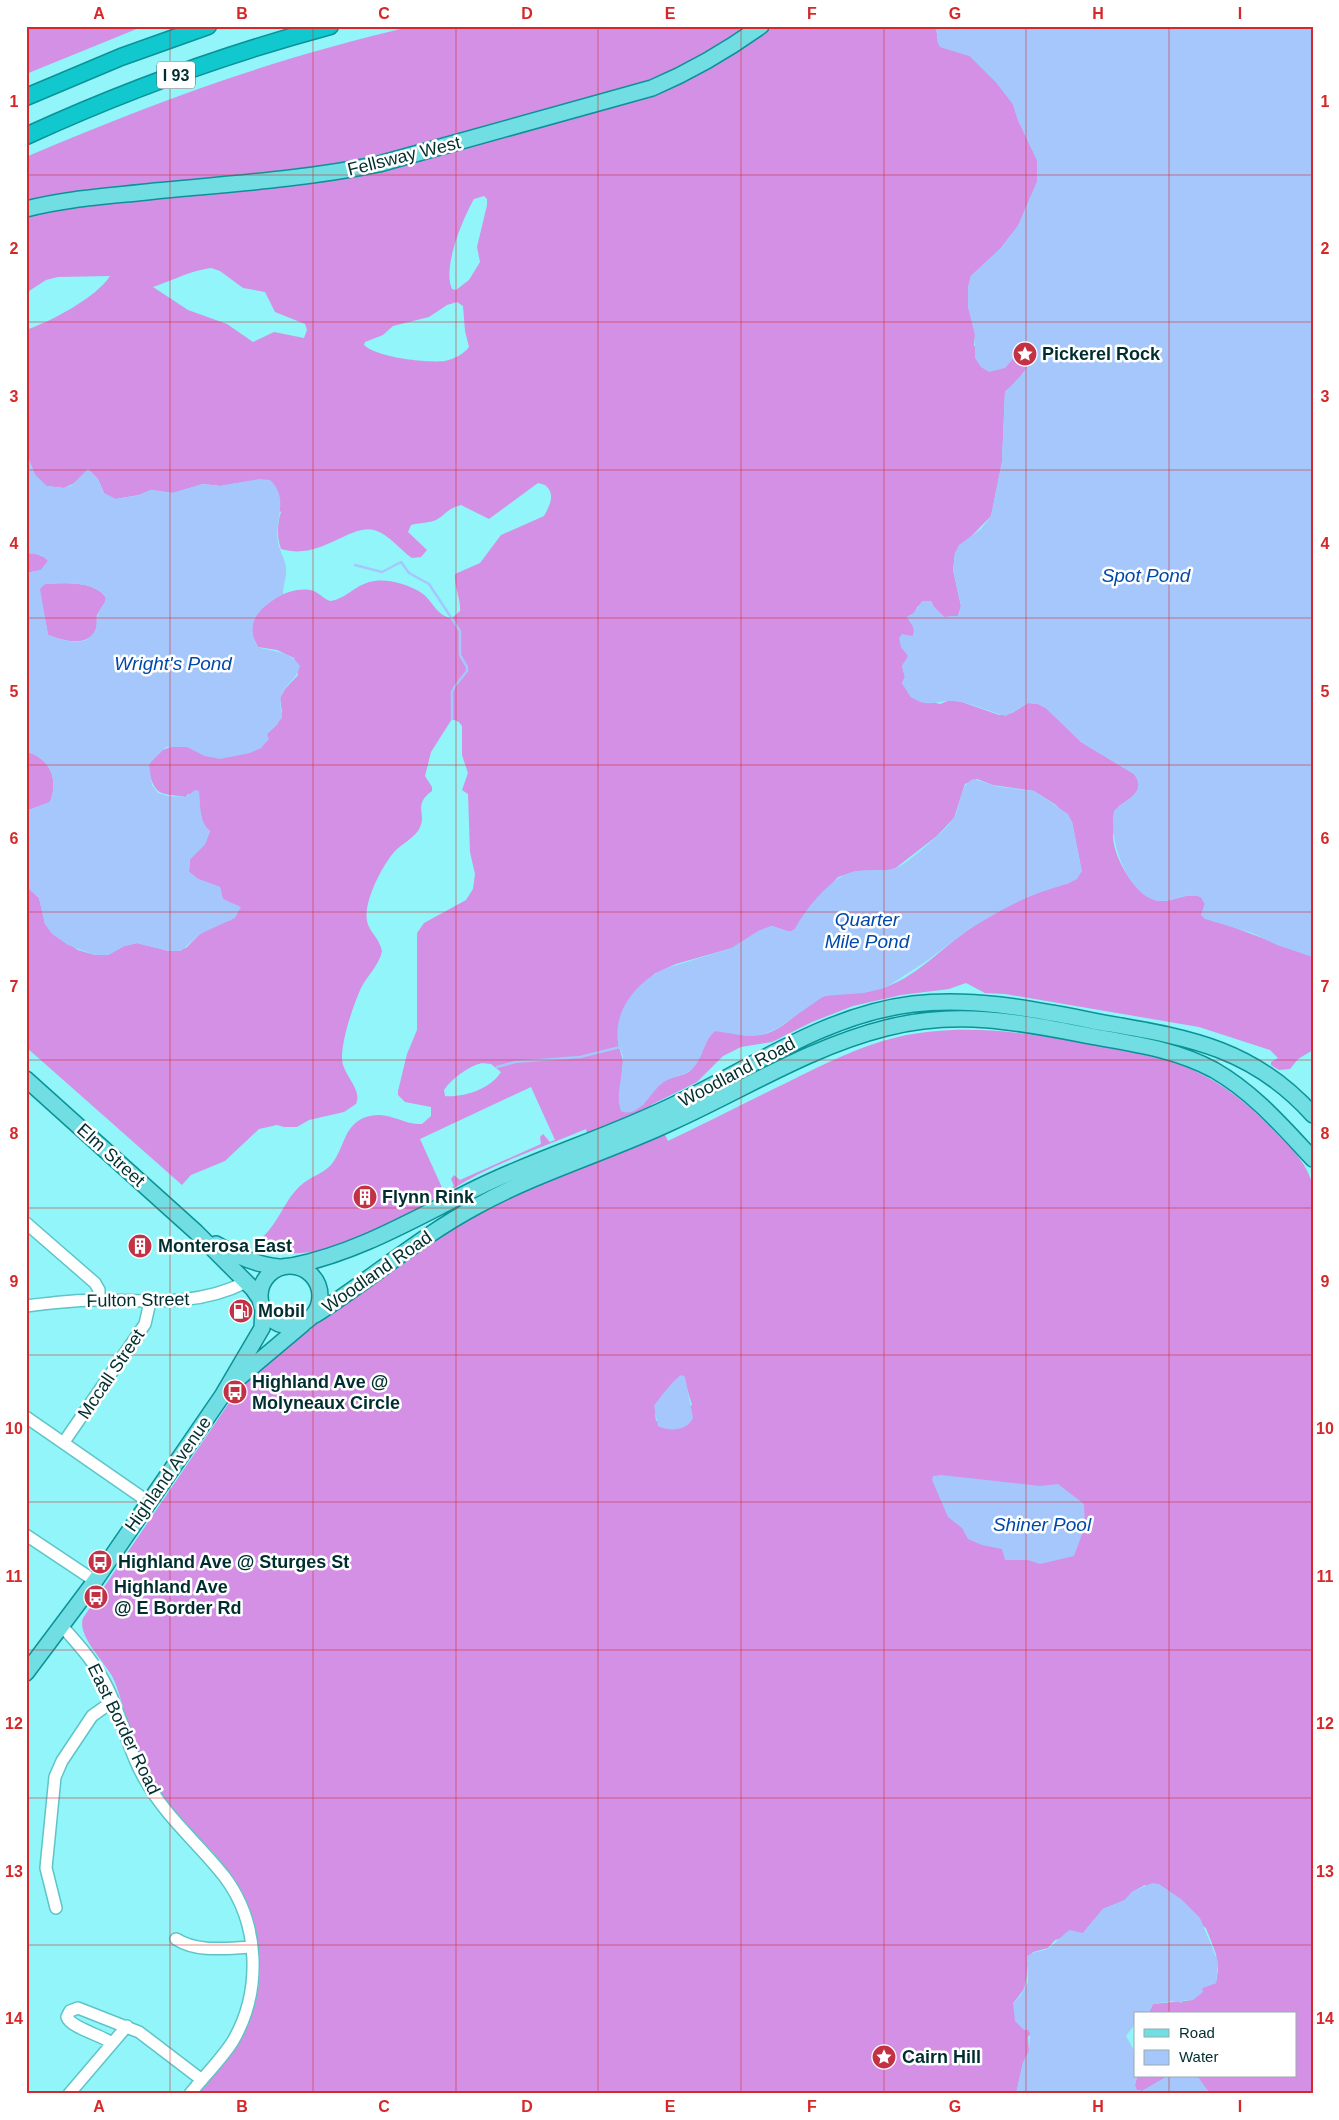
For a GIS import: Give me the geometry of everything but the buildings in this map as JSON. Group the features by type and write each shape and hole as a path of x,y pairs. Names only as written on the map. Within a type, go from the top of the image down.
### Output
{"highway":[{"name":"I 93","path":"26,97 121,57 208,26"},
{"name":"I 93","path":"26,136 171,76 254,48 330,26"}],"main road":[{"name":"Fellsway West","path":"26,209 90,198 341,172 379,164 652,88 688,73 724,53 761,26"},
{"name":"Woodland Road","path":"310,1319 431,1233 477,1206 619,1137 822,1029 856,1017 911,1004 948,1002 995,1004 1166,1034 1206,1044 1236,1056 1272,1078 1287,1089 1313,1115"},
{"name":"Woodland Road","path":"285,1266 347,1251 491,1182 619,1137 686,1116 816,1052 864,1034 917,1021 961,1018 1014,1021 1144,1045 1198,1063 1226,1078 1260,1102 1313,1159"},
{"path":"1198,1063 1206,1044"},
{"name":"Elm Street","path":"26,1079 196,1232 246,1282 262,1304"},
{"name":"Elm Street","path":"196,1232 233,1254 258,1264 285,1266"},
{"path":"285,1266 302,1268 316,1280 321,1296 310,1319 296,1326 283,1326 272,1320 262,1304 266,1279 285,1266"},
{"name":"Highland Avenue","path":"26,1673 95,1581 222,1396 262,1328 262,1304"},
{"name":"Highland Avenue","path":"222,1396 252,1364 310,1319"}],"street":[{"path":"26,1223 95,1283 99,1290 99,1300"},
{"name":"Fulton Street","path":"26,1306 99,1300 150,1302 196,1299 221,1293 246,1282"},
{"name":"Mccall Street","path":"64,1442 145,1324 150,1302"},
{"path":"26,1417 150,1503"},
{"path":"26,1535 95,1581"},
{"name":"East Border Road","path":"61,1625 94,1664 113,1701 130,1750 151,1790 183,1832 220,1871 232,1887 247,1922 252,1947 253,1977 251,1996 244,2018 228,2048 190,2094"},
{"path":"56,1908 46,1868 55,1777 62,1761 92,1716 113,1701"},
{"path":"176,1939 188,1945 201,1948 252,1947"},
{"path":"112,2043 100,2035 71,2024 67,2016 70,2011 78,2008 126,2026 144,2035 202,2080"},
{"path":"69,2094 126,2026"}],"shaded area":[{"path":"26,26 144,26 26,74"},
{"path":"414,26 936,26 938,43 941,47 970,56 996,82 1013,104 1018,120 1037,160 1037,182 1018,226 1000,249 971,276 968,288 968,306 975,334 974,346 1014,359 1018,351 1028,342 1035,345 1034,351 1025,371 1005,392 1002,462 991,516 955,553 953,570 961,606 958,616 944,617 931,601 918,606 914,613 907,617 913,626 914,633 913,636 906,636 909,656 902,666 905,677 902,683 911,697 940,704 950,700 962,702 999,715 1012,713 1028,703 1038,704 1046,708 1081,742 1134,774 1139,784 1138,789 1129,800 1119,806 1113,836 1117,855 1128,876 1135,886 1151,899 1165,901 1185,896 1201,897 1205,904 1201,915 1313,957 1313,1050 1298,1059 1290,1069 1279,1070 1271,1065 1271,1062 1278,1058 1270,1050 1199,1027 1005,994 985,993 966,983 949,989 901,995 853,1006 812,1022 772,1042 741,1047 723,1056 697,1082 651,1105 668,1141 827,1063 869,1045 925,1032 979,1030 1006,1032 1061,1039 1135,1053 1166,1060 1195,1071 1229,1091 1250,1107 1300,1159 1308,1172 1313,1187 1313,2094 1210,2094 1198,2078 1296,2078 1296,2012 1149,2012 1153,2004 1193,2000 1202,1988 1216,1983 1218,1970 1216,1954 1206,1928 1145,1885 1132,1892 1125,1900 1103,1909 1083,1933 1055,1940 1048,1948 1033,1952 1027,1960 1025,1986 1013,2003 1031,2033 1028,2037 1029,2051 1023,2063 1016,2094 198,2094 234,2047 251,2016 256,1998 260,1960 254,1922 248,1904 229,1872 176,1812 151,1776 135,1743 112,1676 87,1640 82,1625 83,1618 250,1372 283,1343 347,1303 410,1255 467,1219 510,1197 593,1163 586,1129 481,1173 370,1234 340,1245 309,1252 281,1252 255,1243 269,1231 288,1200 300,1186 331,1165 350,1129 361,1119 384,1115 415,1124 422,1124 431,1116 431,1107 405,1102 398,1095 398,1091 407,1054 417,1030 417,933 424,923 466,900 473,889 475,874 470,852 468,794 462,790 468,773 462,755 462,726 459,722 452,719 431,752 425,776 432,787 432,791 426,796 421,806 421,825 413,837 390,857 375,884 368,904 368,925 379,942 382,951 379,961 358,995 348,1022 342,1050 345,1070 357,1093 356,1104 344,1112 309,1120 297,1127 277,1125 259,1129 225,1161 191,1175 182,1185 26,1047 26,886 39,898 45,924 61,939 78,950 95,955 108,955 124,946 137,943 169,951 186,948 200,934 218,924 231,920 229,903 222,898 220,887 198,879 189,872 190,859 205,844 210,831 203,825 198,799 188,794 186,797 160,792 156,789 148,769 157,753 168,748 181,746 190,748 205,756 229,756 261,748 267,734 278,723 282,712 280,698 285,689 298,675 294,658 277,650 258,647 253,637 252,627 255,617 261,609 280,596 290,592 310,590 330,601 342,597 368,582 387,581 400,583 418,591 427,597 439,612 452,618 460,611 455,574 480,563 501,535 544,516 550,504 551,496 548,488 538,483 489,519 461,505 449,510 436,520 411,525 408,532 427,550 421,557 412,558 389,539 374,530 355,532 321,547 309,550 281,549 278,531 281,512 244,482 220,486 203,484 173,493 151,490 139,495 116,499 110,498 104,493 98,479 88,469 77,482 64,488 46,486 35,475 26,452 26,330 72,308 95,292 110,276 58,277 46,280 26,293 26,157 121,118 217,82 314,52","holes":["484,196 487,199 487,205 477,247 480,262 469,280 456,290 452,289 450,269 455,243 474,199","211,268 220,271 243,288 265,292 275,312 305,324 307,330 304,338 274,332 253,342 227,324 188,310 153,287 196,271","457,302 463,306 465,331 469,347 455,358 445,361 415,360 380,353 364,345 365,342 383,335 393,326 429,317 447,305","977,779 993,785 1034,791 1056,805 1072,822 1080,862 1069,883 1040,892 998,911 972,927 915,971 895,983 878,989 825,996 816,1000 770,1033 743,1035 715,1031 708,1039 695,1066 689,1072 659,1084 643,1105 619,1103 623,1061 618,1043 619,1035 654,974 676,964 732,948 759,931 772,926 790,932 795,929 814,903 838,877 857,871 893,870 937,836 954,818 965,784","482,1063 491,1064 501,1072 483,1088 468,1094 445,1096 444,1090 456,1077","531,1087 555,1140 550,1142 543,1134 540,1137 541,1144 460,1180 454,1175 451,1179 454,1186 444,1192 420,1139","686,1385 692,1405 656,1421 657,1406 671,1386"]},
{"path":"32,552 46,558 48,561 41,570 26,573 26,553"},
{"path":"45,584 87,585 101,592 106,598 104,605 97,615 96,629 91,636 86,640 73,641 48,635 39,588"},
{"path":"26,752 47,764 53,778 53,794 50,802 26,811"},
{"path":"1137,2078 1165,2078 1142,2091 1136,2090"}],"water":[{"name":"Spot Pond","path":"936,26 1313,26 1313,957 1277,945 1252,933 1205,919 1201,915 1205,904 1201,897 1185,896 1159,901 1148,897 1138,889 1122,865 1114,836 1113,822 1114,811 1137,791 1139,786 1138,780 1134,774 1081,742 1046,708 1038,704 1028,703 1006,716 960,702 923,703 911,697 902,683 905,677 902,666 908,656 901,647 899,638 902,634 913,636 914,633 913,626 907,617 914,613 922,601 931,601 944,617 958,616 961,606 953,570 955,553 959,545 981,529 991,516 1002,462 1005,392 1020,377 1029,364 1035,345 1028,342 1005,368 989,372 981,367 975,358 975,334 968,306 968,288 971,276 1000,249 1018,226 1037,182 1037,160 1018,120 1013,104 996,82 970,56 940,47"},
{"name":"Wright's Pond","path":"26,452 35,475 47,486 64,488 71,486 88,469 98,479 104,493 116,499 139,495 151,490 173,493 203,484 220,486 259,479 270,480 279,494 280,509 277,534 286,571 283,594 261,610 252,630 258,647 291,657 300,666 281,697 282,718 267,734 269,739 261,748 250,753 220,759 205,756 187,747 166,747 149,764 152,785 158,793 168,796 186,797 195,790 199,791 202,817 210,831 205,844 190,859 189,872 198,879 220,887 223,899 241,907 235,918 200,934 181,951 169,951 136,943 124,946 108,955 95,955 68,945 52,934 45,924 39,898 26,886 26,811 50,802 53,794 53,778 47,764 26,752 26,573 41,570 48,561 41,555 26,553","holes":["70,583 87,585 101,592 106,598 97,617 96,629 91,637 86,640 73,642 48,635 40,589 45,584"]},
{"name":"Quarter Mile Pond","path":"973,779 1000,787 1034,791 1068,814 1072,822 1082,871 1077,879 1029,896 1002,910 969,929 928,960 885,988 864,993 824,996 778,1028 762,1035 746,1036 715,1031 708,1038 694,1067 686,1073 660,1085 638,1109 627,1113 621,1111 619,1092 623,1058 618,1043 617,1031 623,1009 636,989 664,969 732,948 758,931 772,926 790,932 795,929 821,893 848,873 888,870 905,863 933,840 952,821 965,786"},
{"path":"682,1375 685,1377 693,1418 687,1426 682,1428 672,1430 662,1428 658,1426 654,1406 671,1384"},
{"name":"Shiner Pool","path":"941,1475 1040,1486 1058,1484 1084,1504 1085,1526 1074,1556 1040,1564 1028,1560 1005,1560 1002,1549 982,1545 968,1539 962,1528 948,1517 932,1480 933,1476"},
{"path":"1152,1883 1159,1884 1181,1899 1200,1918 1218,1962 1216,1983 1202,1988 1203,1992 1193,2000 1184,2000 1182,2003 1173,2001 1153,2004 1149,2012 1134,2012 1134,2025 1126,2036 1134,2050 1134,2078 1137,2078 1135,2085 1137,2090 1142,2091 1165,2078 1198,2078 1210,2094 1016,2094 1023,2063 1029,2051 1030,2033 1015,2021 1013,2003 1021,1995 1028,1982 1027,1956 1047,1949 1070,1930 1083,1933 1103,1909 1125,1900 1132,1892"}],"waterway":[{"path":"355,565 382,572 401,562 409,573 429,584 460,631 460,655 467,667 467,671 452,692 452,719"},
{"path":"497,1067 515,1062 580,1057 620,1047"}],"place":[{"name":"Pickerel Rock","path":"1025,354"},
{"name":"Flynn Rink","path":"365,1197"},
{"name":"Monterosa East","path":"140,1246"},
{"name":"Mobil","path":"241,1311"},
{"name":"Highland Ave @ Molyneaux Circle","path":"235,1392"},
{"name":"Highland Ave @ Sturges St","path":"100,1562"},
{"name":"Highland Ave @ E Border Rd","path":"96,1597"},
{"name":"Cairn Hill","path":"884,2057"}]}
